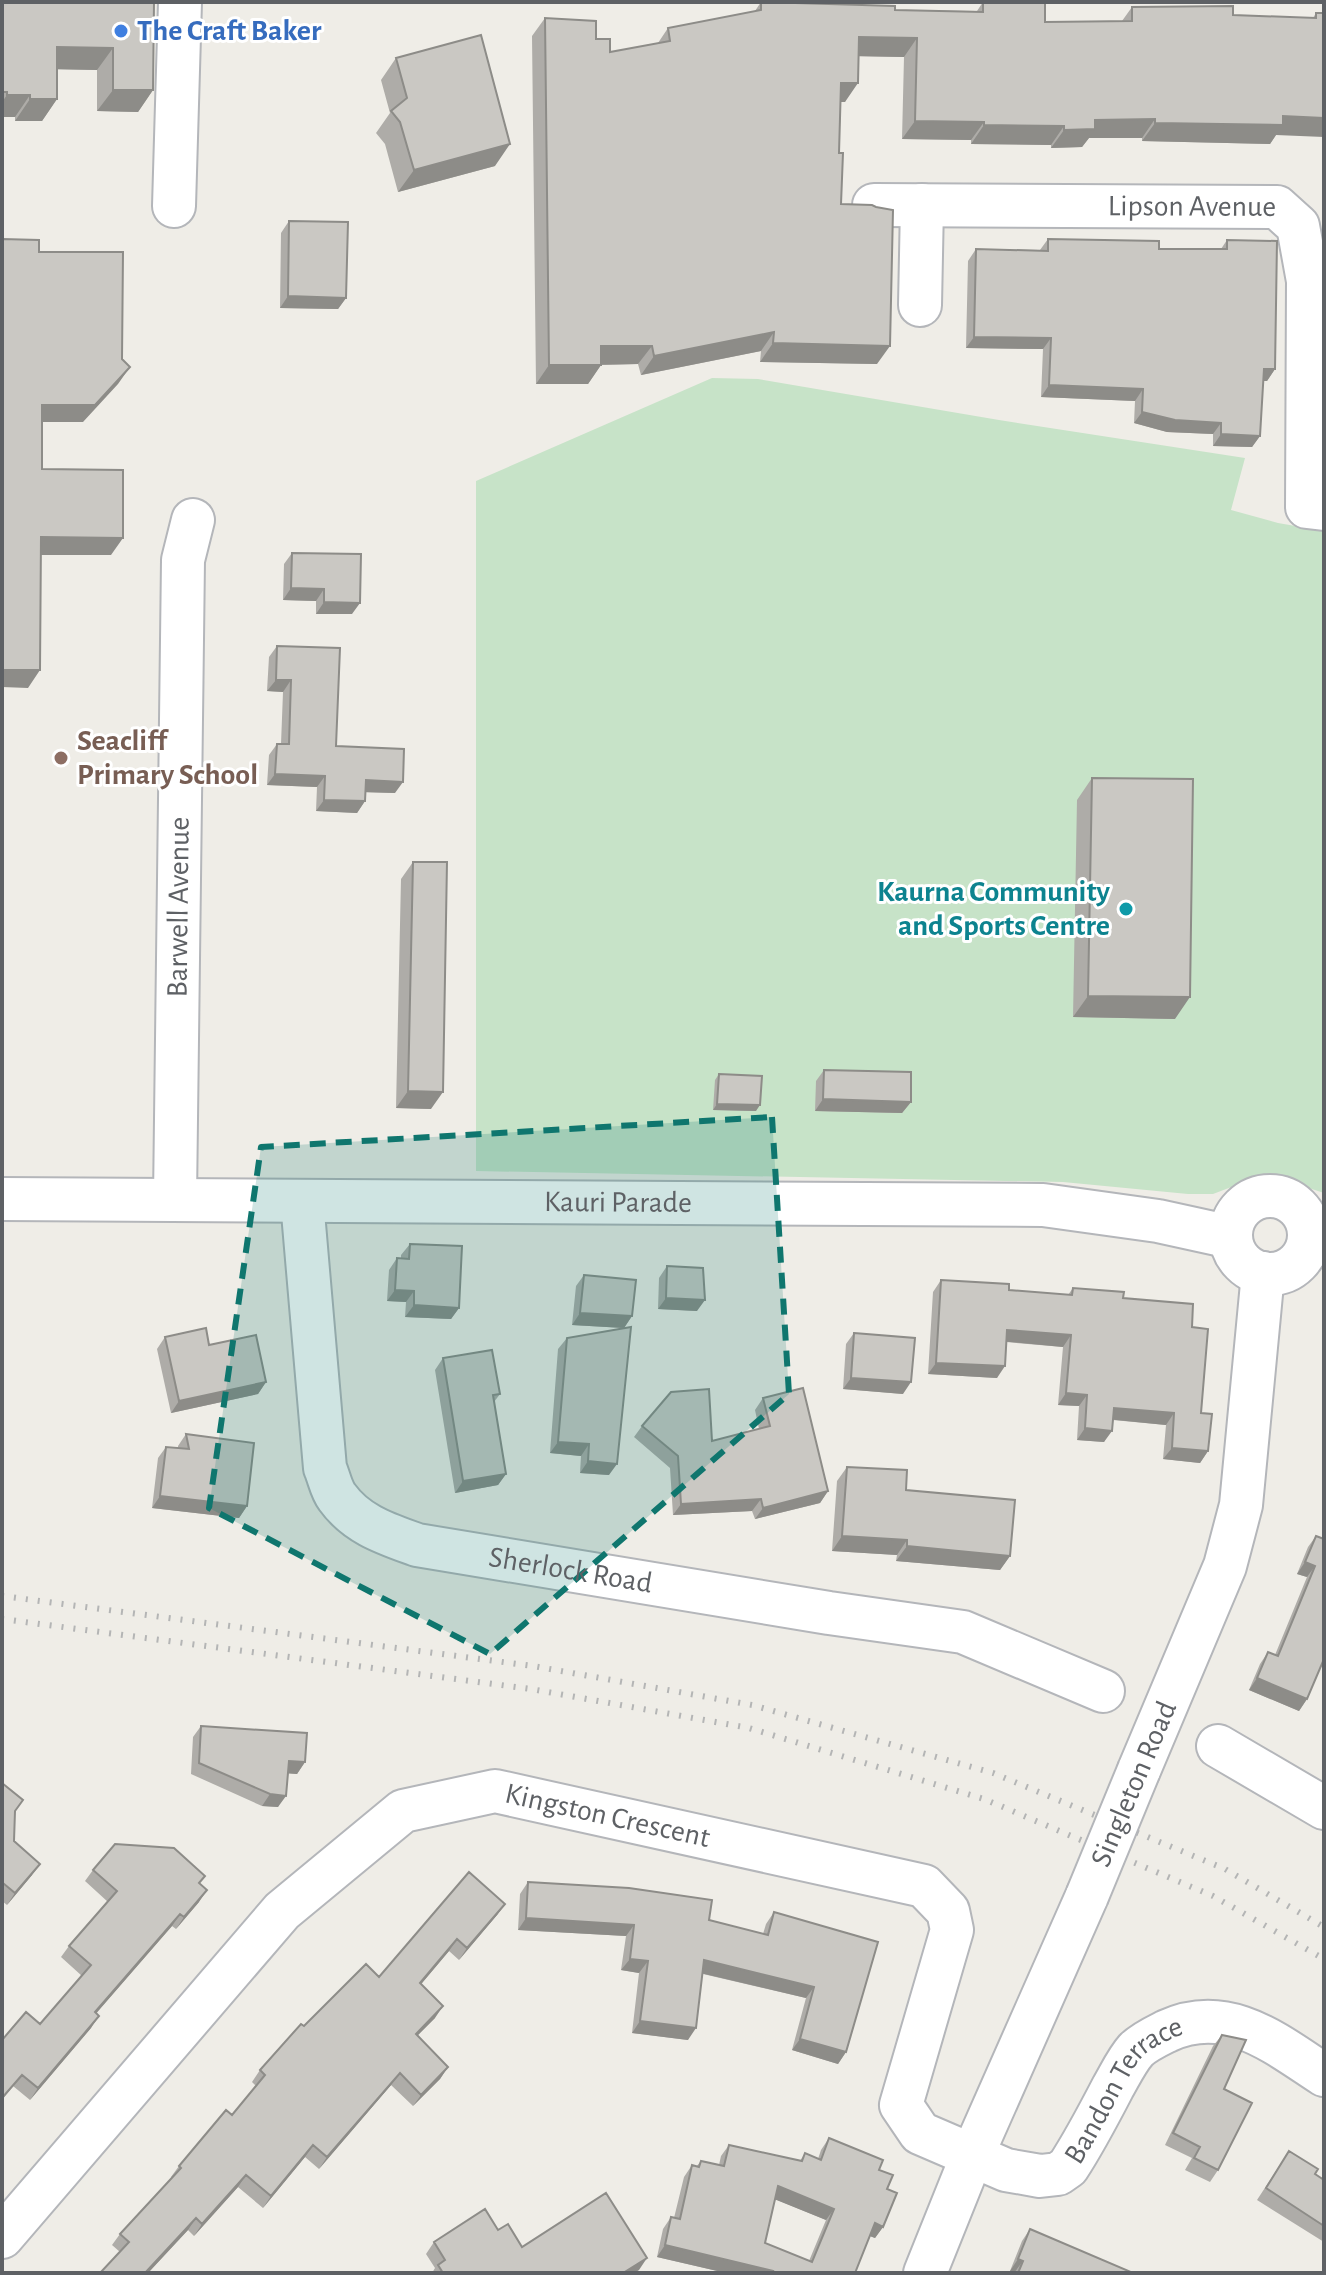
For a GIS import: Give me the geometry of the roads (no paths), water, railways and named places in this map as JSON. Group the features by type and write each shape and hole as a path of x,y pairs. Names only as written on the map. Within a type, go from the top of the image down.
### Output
{"street":[{"path":"174,206 180,2"},
{"name":"Lipson Avenue","path":"874,205 1277,207 1298,226 1308,281 1307,507 1324,509"},
{"path":"920,305 922,205"},
{"name":"Barwell Avenue","path":"175,1199 183,560 193,520"},
{"path":"1265,1196 1291,1202 1316,1233 1301,1258 1291,1268 1279,1273 1250,1269 1233,1249 1231,1237 1232,1223 1238,1211 1248,1202 1265,1196"},
{"name":"Kauri Parade","path":"2,1199 1043,1205 1158,1221 1231,1237"},
{"name":"Sherlock Road","path":"302,1201 325,1468 336,1495 372,1529 417,1545 963,1632 1103,1691"},
{"name":"Singleton Road","path":"925,2273 972,2156 1087,1896 1225,1566 1241,1505 1263,1273"},
{"path":"1218,1746 1324,1808"},
{"name":"Kingston Crescent","path":"2,2237 282,1911 403,1811 495,1791 924,1886 948,1911 952,1930 901,2105 920,2133 972,2156"},
{"name":"Bandon Terrace","path":"972,2156 1021,2174 1058,2174 1068,2167 1136,2050 1150,2039 1191,2022 1225,2022 1245,2028 1324,2075"}],"railway":[{"path":"2,1596 533,1666 752,1705 993,1773 1225,1869 1324,1927"},
{"path":"2,1619 531,1689 749,1728 984,1799 1213,1896 1324,1959"}],"place":[{"name":"The Craft Baker","path":"121,31"},
{"name":"Seacliff Primary School","path":"61,758"},
{"name":"Kaurna Community and Sports Centre","path":"1126,909"}]}
